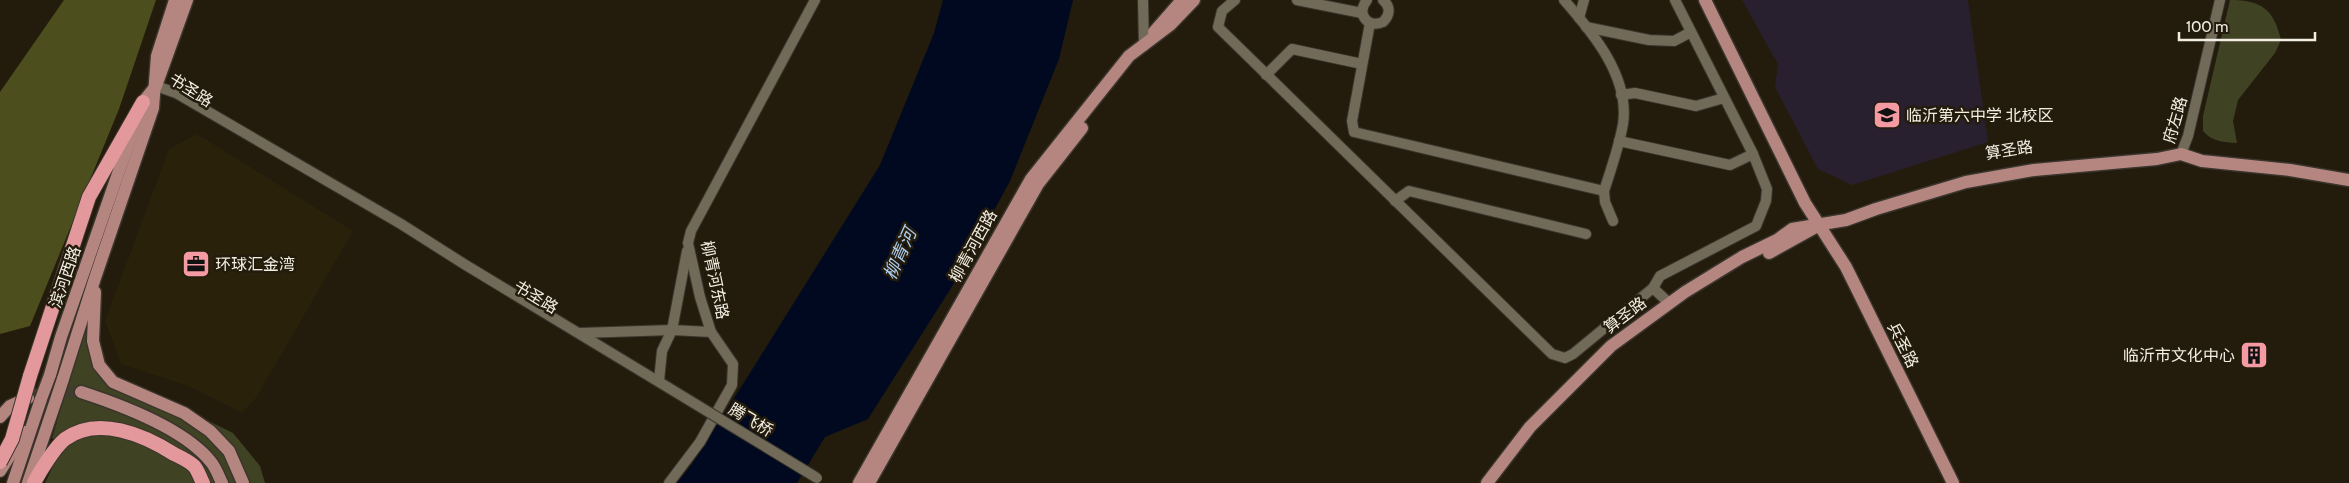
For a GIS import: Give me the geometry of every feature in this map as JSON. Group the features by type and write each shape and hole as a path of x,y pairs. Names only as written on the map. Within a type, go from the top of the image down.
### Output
{"highway":[{"path":"0,462 12,439 30,376 89,197 143,102"},
{"path":"34,483 39,473 65,439 81,432 101,428 122,430 140,435 169,450 194,466 203,483"}],"main road":[{"name":"滨河西路","path":"28,483 153,108 157,56 175,0"},
{"name":"滨河西路","path":"14,483 61,337 143,102 156,86 187,0"},
{"path":"1144,46 1163,20 1182,0"},
{"path":"1144,46 1170,25 1194,0"},
{"name":"兵圣路","path":"1705,0 1805,203 1846,267 1954,483"},
{"name":"兵圣路","path":"1713,0 1804,183 1820,224 1827,251 1840,272 1945,483"},
{"name":"柳青河西路","path":"859,483 1031,179 1130,56 1144,46"},
{"name":"柳青河西路","path":"869,483 1038,184 1136,61 1144,46"},
{"name":"算圣路","path":"2181,154 2202,161 2290,170 2349,180"},
{"name":"算圣路","path":"1487,483 1530,427 1611,346 1669,303 1742,258 1778,240 1792,229 1846,220 1966,182 2034,170 2157,159 2181,154 2292,162 2349,172"},
{"name":"算圣路","path":"1498,483 1536,432 1617,352 1690,299 1746,265 1798,239 1820,224"},
{"path":"95,278 94,340 99,366 113,382 184,413 210,431 229,451 243,483"},
{"path":"81,392 122,405 186,440 212,463 222,483"},
{"path":"0,417 10,406 28,398"},
{"path":"0,471 35,418"}],"street":[{"name":"柳青河东路","path":"669,483 700,442 732,385 733,364 711,332 688,243 704,204 815,0"},
{"path":"1143,0 1144,46"},
{"path":"1234,0 1222,11 1218,27 1552,354 1565,358 1573,354 1652,288 1660,276 1756,226 1766,201 1767,189 1753,154 1675,0"},
{"path":"1298,0 1362,13 1370,23 1379,24 1387,18 1389,8 1383,0"},
{"path":"1362,13 1367,0"},
{"path":"1564,0 1597,40 1621,85 1623,123 1604,191 1605,202 1613,221"},
{"path":"1579,18 1584,0"},
{"name":"府左路","path":"2181,154 2183,136 2216,0"},
{"name":"府左路","path":"2181,154 2188,136 2220,0"},
{"path":"1370,23 1352,122 1354,132 1604,191"},
{"path":"1586,26 1649,40 1674,41 1691,32"},
{"path":"1266,75 1292,49 1362,64"},
{"name":"书圣路","path":"156,86 176,93 357,198 659,381 667,390"},
{"name":"书圣路","path":"156,86 398,229 461,270 667,390"},
{"path":"1621,95 1635,93 1696,106 1724,98"},
{"path":"1619,141 1730,165 1753,154"},
{"path":"1395,201 1409,191 1586,234"},
{"path":"659,381 662,351 672,330 688,243"},
{"path":"1652,288 1669,303"},
{"path":"580,333 672,330 711,332"},
{"name":"腾飞桥","path":"667,390 818,481"}],"shaded area":[{"name":"临沂第六中学 北校区","path":"1742,0 1968,0 1988,142 1852,185 1818,169 1775,87 1778,64"},
{"path":"197,134 353,231 256,398 242,413 191,387 121,364 105,321 169,149"}],"green space":[{"path":"64,0 156,0 119,109 30,326 0,334 0,92"},
{"path":"2230,0 2250,2 2264,8 2274,21 2281,40 2275,53 2238,100 2233,121 2237,143 2214,139 2203,131 2203,116"},
{"path":"88,318 108,376 166,400 233,433 260,466 265,483 45,483 63,445 52,438"}],"water":[{"name":"柳青河","path":"943,0 1073,0 1059,59 1010,181 958,277 868,419 825,437 797,483 677,483 692,464 880,165 934,33"}],"tunnel":[{"path":"28,398 46,391 81,392"}],"place":[{"name":"临沂第六中学 北校区","path":"1887,115"},
{"name":"环球汇金湾","path":"196,264"},
{"name":"临沂市文化中心","path":"2254,355"}]}
